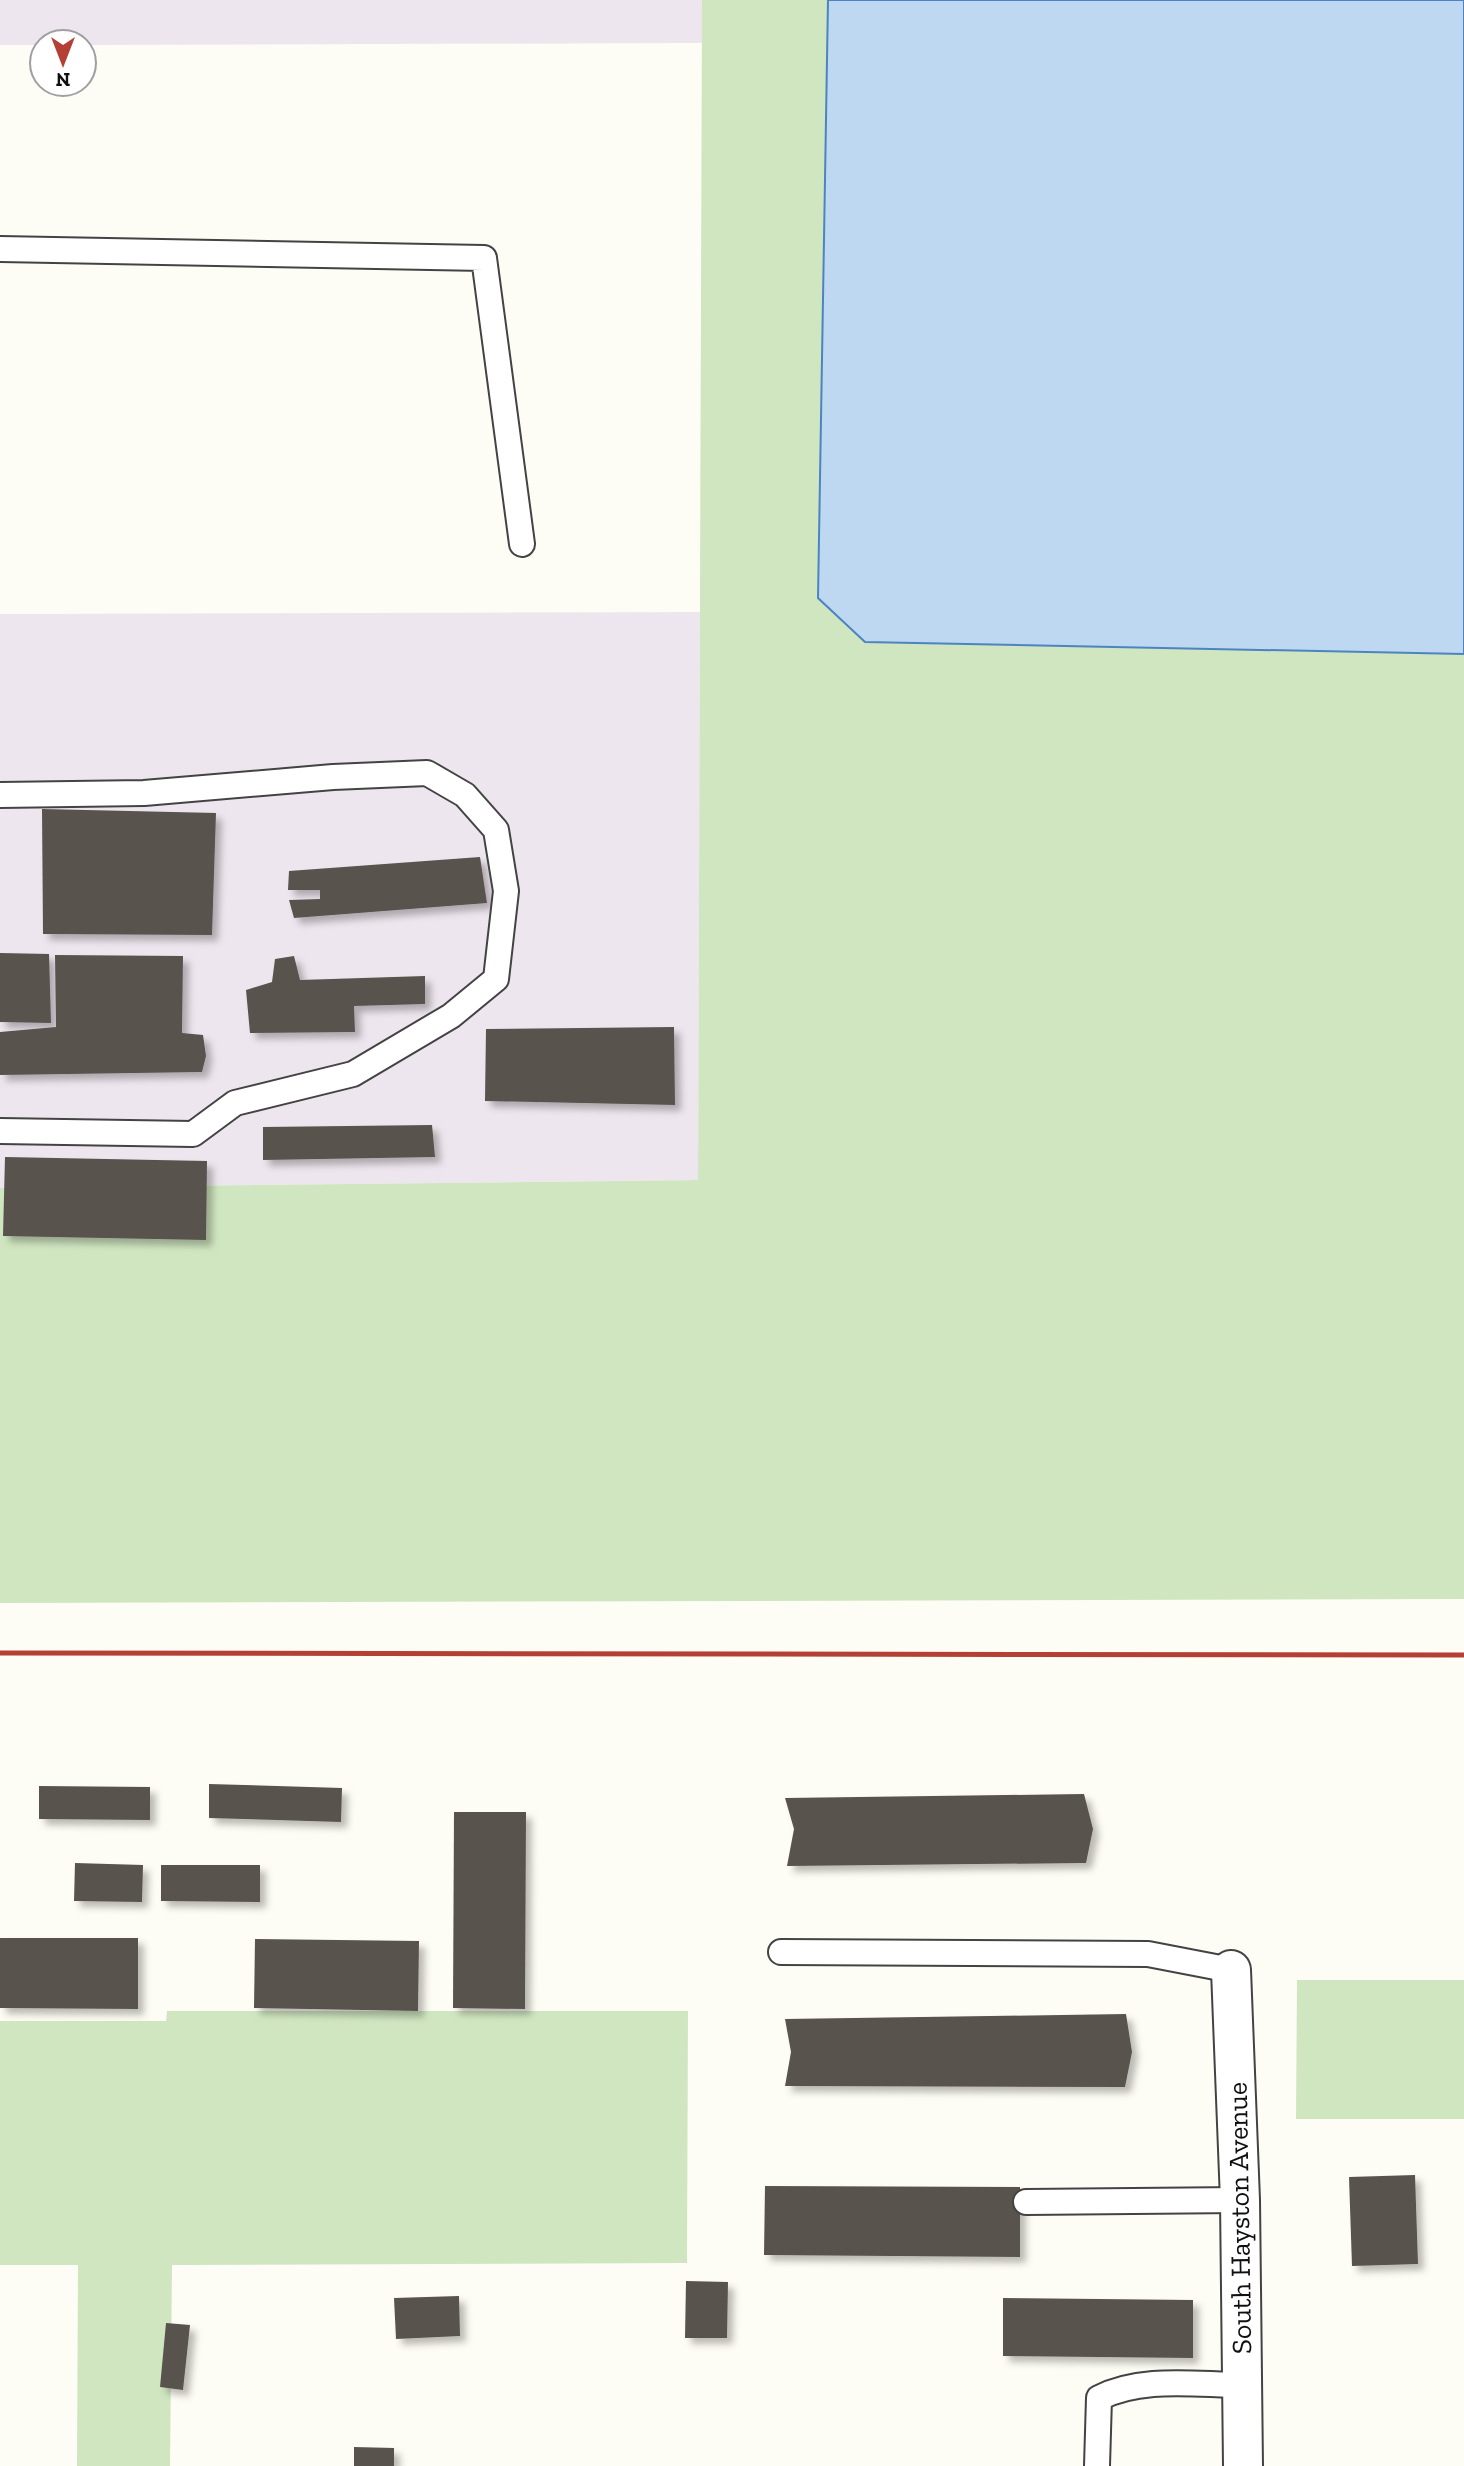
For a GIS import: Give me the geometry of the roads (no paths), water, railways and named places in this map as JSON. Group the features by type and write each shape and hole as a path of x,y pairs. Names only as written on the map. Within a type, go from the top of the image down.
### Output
{"street":[{"name":"South Hayston Avenue","path":"1231,1970 1240,2200 1243,2466"}],"lane":[{"path":"0,249 484,258 522,544"},
{"path":"0,795 144,793 333,777 427,773 465,795 496,830 506,891 496,979 451,1016 353,1074 235,1102 193,1134 0,1131"},
{"path":"781,1952 1148,1954 1231,1970"},
{"path":"1026,2202 1240,2200"},
{"path":"1097,2466 1099,2398 1117,2388 1147,2384 1243,2385"}],"water":[{"path":"828,0 1464,0 1464,654 865,642 818,598"}],"railway":[{"path":"0,1653 1464,1655"}]}
